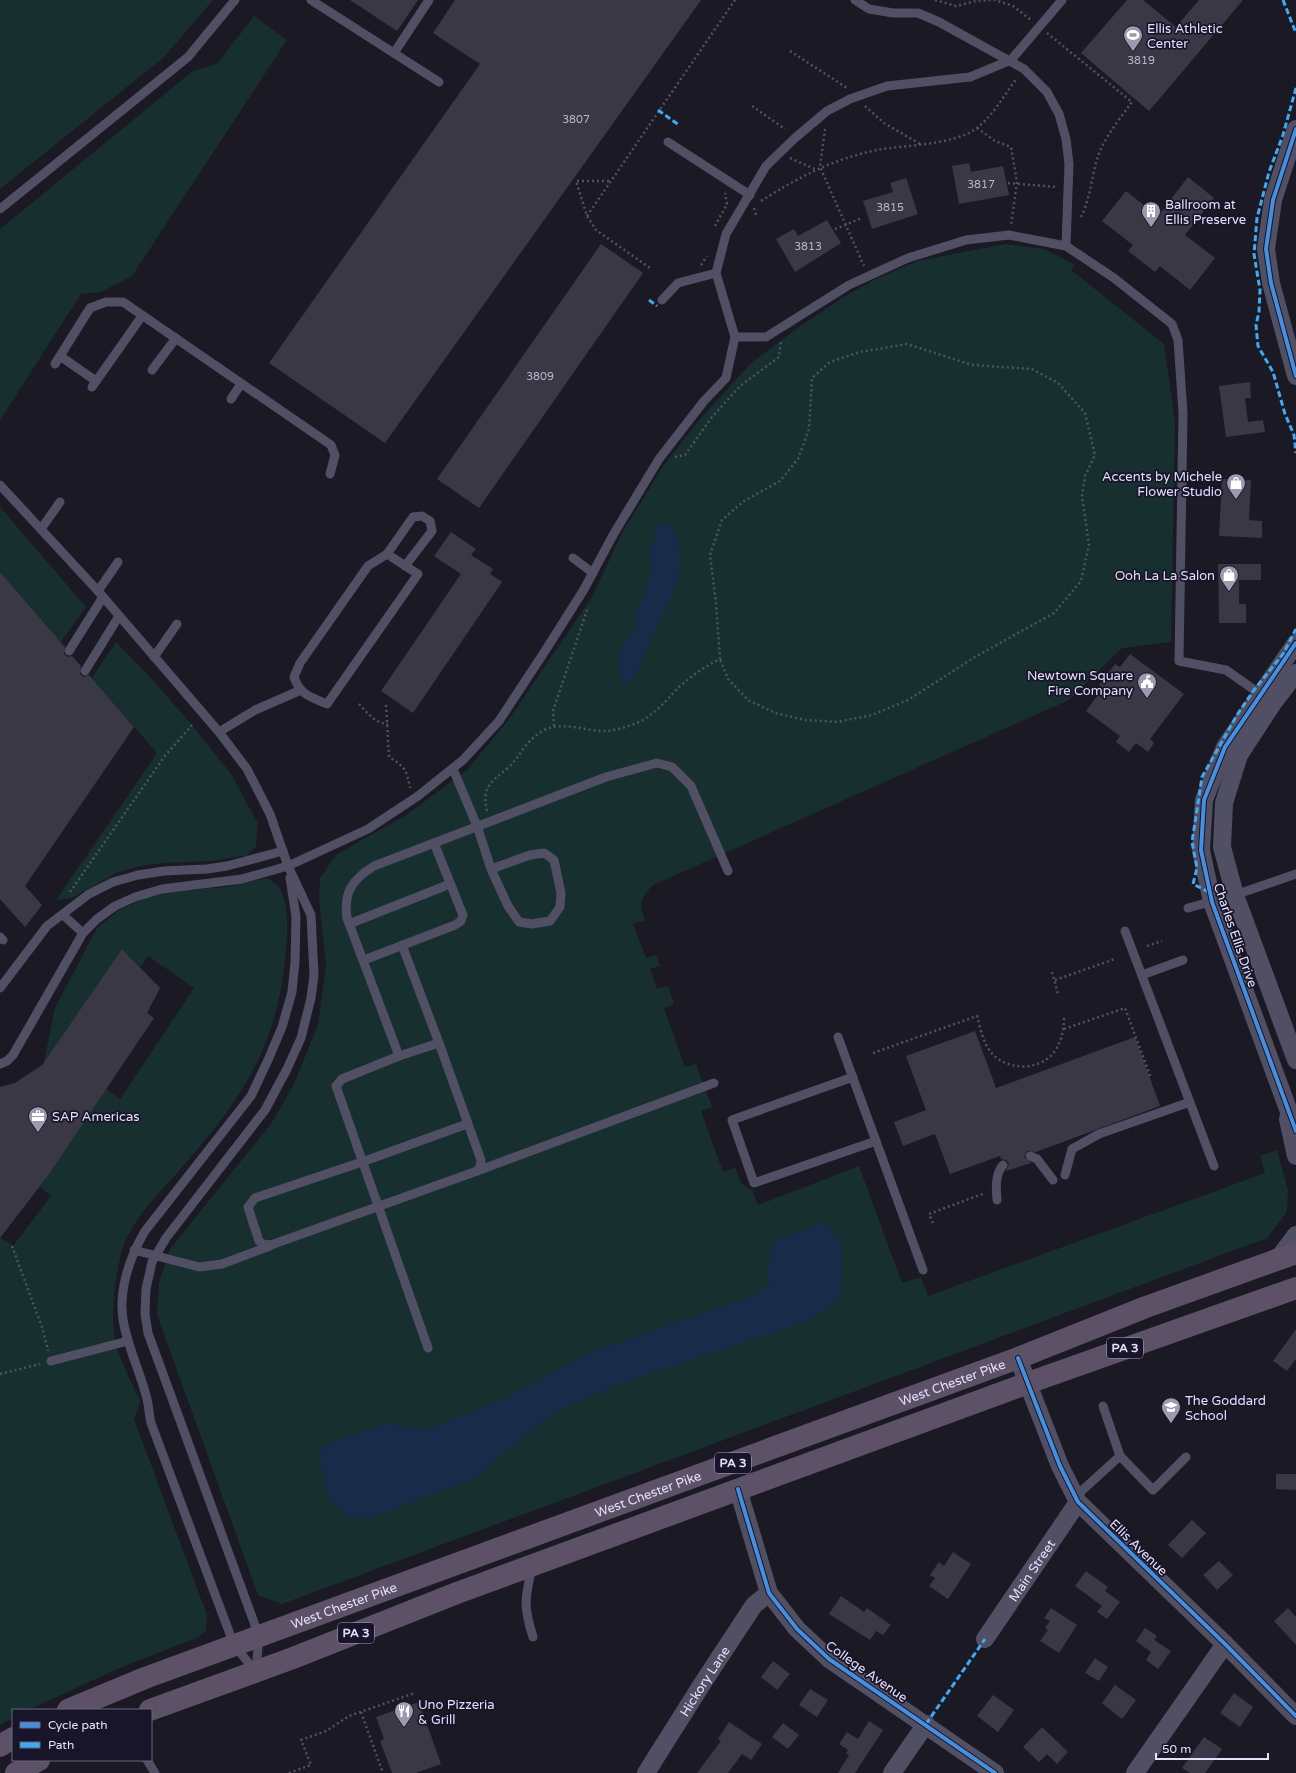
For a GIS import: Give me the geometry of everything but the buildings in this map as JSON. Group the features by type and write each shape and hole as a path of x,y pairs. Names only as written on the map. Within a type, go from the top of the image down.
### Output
{"highway":[{"name":"West Chester Pike","path":"70,1709 124,1686 234,1645 1018,1358 1146,1307 1296,1253"},
{"name":"West Chester Pike","path":"152,1709 256,1672 533,1565 1028,1383 1296,1288"},
{"path":"0,1746 12,1739"},
{"path":"16,1773 37,1761"}],"street":[{"path":"1296,129 1272,200 1266,249 1271,283 1296,376"},
{"name":"Charles Ellis Drive","path":"1296,643 1239,756 1224,803 1222,847 1235,895 1296,1060"},
{"name":"Charles Ellis Drive","path":"1296,673 1267,699 1225,746 1204,800 1201,850 1212,902 1296,1131"},
{"name":"Charles Ellis Drive","path":"1284,1099 1296,1156"},
{"path":"1265,1264 1281,1255 1296,1235"},
{"name":"Ellis Avenue","path":"1018,1358 1060,1466 1077,1499 1296,1716"},
{"name":"College Avenue","path":"738,1490 768,1594 797,1629 829,1659 926,1724 995,1773"},
{"name":"Main Street","path":"985,1638 1077,1499"},
{"name":"Hickory Lane","path":"646,1773 704,1681 754,1606 768,1594"},
{"path":"1135,1773 1225,1644"},
{"path":"892,1773 926,1724"}],"lane":[{"path":"0,209 188,56 234,0"},
{"path":"311,0 440,82"},
{"path":"394,53 429,0"},
{"path":"855,0 869,9 893,13 918,13 939,22 1011,60 1024,69 1047,92 1059,114 1066,139 1070,164 1066,246"},
{"path":"0,1064 7,1062 13,1056 83,933 97,919 115,906 136,897 162,889 242,879 288,866 368,828 412,800 453,768 499,721 587,584 613,535 659,459 704,401 726,378 735,337 716,273 726,234 750,196 766,166 794,138 827,111 857,97 887,86 970,78 1011,60 1062,0"},
{"path":"668,142 750,196"},
{"path":"735,337 766,337 849,285 908,258 966,240 1009,235 1066,246 1114,278 1172,324 1178,340 1184,413 1179,661 1226,670 1267,699"},
{"path":"662,300 678,283 716,273"},
{"path":"142,316 94,384 58,360 90,308 106,302 123,302 331,445 335,455 330,474"},
{"path":"152,370 176,338"},
{"path":"231,399 241,384"},
{"path":"0,485 101,594 220,732 248,769 270,814 288,866 311,915 314,950 314,975 311,998 301,1038 287,1070 265,1110 166,1238 152,1262 146,1289 145,1314 148,1333 259,1636 256,1672"},
{"path":"41,529 60,502"},
{"path":"387,554 405,566 418,574 327,704 301,690 297,687 294,677 300,663 368,566 387,554 414,517 422,516 430,521 432,531 405,566"},
{"path":"573,558 593,573"},
{"path":"69,651 118,562"},
{"path":"85,671 119,616"},
{"path":"154,657 177,624"},
{"path":"220,732 254,710 301,690"},
{"path":"399,1056 364,960 349,924 345,905 351,887 361,874 374,866 606,777 657,763 672,767 692,786 728,871"},
{"path":"453,768 477,826 492,869 508,906 519,922 532,924 550,921 560,907 561,893 554,860 544,853 530,855 492,869"},
{"path":"364,960 455,925 461,921 463,915 434,843"},
{"path":"0,988 47,926 89,894 113,882 132,876 164,870 207,869 227,866 283,851"},
{"path":"256,1672 234,1645 151,1423 147,1399 123,1324 122,1304 125,1282 134,1250 144,1231 251,1096 282,1027 292,992 295,962 296,917 288,866"},
{"path":"1188,908 1235,895 1296,874"},
{"path":"349,924 450,884"},
{"path":"63,915 83,933"},
{"path":"1125,931 1214,1166"},
{"path":"402,945 481,1160 480,1167 477,1171"},
{"path":"1142,975 1183,960"},
{"path":"838,1037 923,1270"},
{"path":"428,1348 336,1086 342,1079 399,1056 439,1043"},
{"path":"853,1077 732,1120 754,1183 876,1140"},
{"path":"134,1250 199,1267 222,1264 714,1083"},
{"path":"1065,1175 1072,1149 1099,1134 1190,1102"},
{"path":"271,1245 263,1244 259,1241 248,1207 255,1198 468,1124"},
{"path":"1030,1156 1037,1160 1053,1180"},
{"path":"997,1200 996,1186 999,1170 1003,1165"},
{"path":"51,1361 128,1341"},
{"path":"1103,1406 1120,1456 1153,1490 1186,1457"},
{"path":"1077,1499 1120,1456"},
{"path":"533,1565 526,1594 525,1607 533,1637"},
{"path":"148,1761 155,1773"}],"path":[{"path":"587,216 610,180 735,0"},
{"path":"790,51 848,88"},
{"path":"760,201 815,169 846,158 878,150 963,136 977,128 986,120 1024,69"},
{"path":"857,97 884,124 920,144"},
{"path":"1066,246 1088,204 1100,152 1110,132 1132,102"},
{"path":"752,106 785,129"},
{"path":"827,111 820,167 869,276"},
{"path":"977,128 995,141 1011,147 1017,182 1016,201 1009,235"},
{"path":"779,153 815,169"},
{"path":"610,180 576,181 587,216 596,230 650,268"},
{"path":"1008,183 1017,182 1069,189"},
{"path":"715,227 727,204 726,194 720,190"},
{"path":"754,206 756,215"},
{"path":"835,229 862,218"},
{"path":"694,267 700,266 706,258 708,252"},
{"path":"659,459 685,455 712,417 740,386 779,357 783,327"},
{"path":"907,344 972,366 1032,369 1058,383 1085,414 1095,455 1085,476 1082,496 1090,545 1081,581 1054,613 975,657 908,700 872,715 837,722 805,720 775,713 748,700 728,679 720,659 716,602 710,555 722,520 744,501 780,481 798,459 808,429 812,378 830,362 860,352 907,344"},
{"path":"554,726 552,711 593,589 587,584"},
{"path":"490,821 484,800 485,792 493,779 510,765 526,744 543,731 554,726 606,731 621,728 640,721 657,710 680,687 707,665 720,659"},
{"path":"359,704 372,719 380,724 388,724"},
{"path":"386,705 389,757 401,764 407,772 412,800"},
{"path":"69,894 164,757 192,724"},
{"path":"1147,946 1162,941"},
{"path":"1055,980 1115,959"},
{"path":"1052,972 1058,994"},
{"path":"1064,1029 1124,1008 1151,1078"},
{"path":"873,1053 977,1016 990,1051 998,1059 1009,1064 1023,1067 1044,1061 1054,1052 1060,1042 1064,1029 1064,1016"},
{"path":"933,1224 929,1214 989,1192"},
{"path":"0,1374 51,1361 42,1327 12,1246"},
{"path":"289,1773 311,1765 301,1740 326,1731 349,1716 415,1693"},
{"path":"361,1712 383,1773"}],"green space":[{"path":"0,0 213,0 164,57 0,189"},
{"path":"254,16 287,40 132,276 101,292 81,294 0,420 0,229 193,71 217,64"},
{"path":"1006,244 1045,249 1075,265 1071,270 1164,344 1175,423 1171,642 1122,648 1069,700 653,885 643,897 641,904 645,920 633,924 646,958 656,955 660,966 650,969 657,989 668,986 674,1004 664,1008 685,1067 696,1064 712,1107 701,1111 723,1172 735,1167 741,1183 752,1190 758,1205 859,1166 902,1283 921,1277 928,1296 1265,1173 1260,1156 1277,1150 1288,1190 1287,1212 1267,1238 282,1604 258,1595 157,1315 159,1282 170,1249 271,1124 293,1086 318,1025 326,966 319,899 320,878 336,855 406,815 467,770 509,719 592,597 622,533 664,465 700,419 751,363 799,327 845,296 876,279 917,261"},
{"path":"0,507 86,607 61,642 0,572"},
{"path":"116,642 151,678 192,725 231,774 258,824 256,846 248,855 211,861 163,863 140,866 116,873 72,898 56,900 157,753 92,678"},
{"path":"267,878 278,886 285,900 287,942 276,1013 255,1066 241,1091 205,1140 142,1214 128,1236 120,1256 116,1278 113,1325 121,1360 140,1401 134,1419 207,1615 206,1631 197,1638 124,1666 30,1709 12,1709 12,1719 0,1725 0,1237 13,1246 51,1196 40,1187 106,1089 120,1099 194,988 148,956 140,967 122,949 44,1062 55,1008 97,928 119,910 143,899 169,892 226,887"}],"water":[{"path":"662,522 672,526 679,546 680,568 676,585 633,680 624,686 617,660 618,653 638,624 635,616 646,590 650,574 651,557 649,546 656,541 655,532"},
{"path":"824,1223 839,1239 843,1265 839,1297 812,1320 619,1384 557,1410 507,1450 477,1477 371,1518 349,1519 329,1498 319,1455 325,1445 378,1426 390,1424 417,1429 434,1427 510,1396 587,1354 747,1298 770,1285 768,1265 774,1241"}],"marked path":[{"path":"1283,0 1296,33"},
{"path":"1296,88 1283,135 1269,172 1257,218 1254,254 1260,290 1259,312 1256,325 1258,346 1273,372 1285,414 1294,435 1296,453"},
{"path":"658,110 679,125"},
{"path":"649,300 657,306"},
{"path":"1209,892 1193,884 1197,868 1192,842 1202,777 1237,715 1254,690 1283,654 1296,629"},
{"path":"926,1724 985,1639"}],"cycle path":[{"path":"1296,129 1273,200 1266,249 1271,283 1296,376"},
{"path":"1296,643 1225,747 1204,800 1201,850 1212,902 1296,1131"},
{"path":"1018,1358 1060,1466 1078,1502 1225,1644 1296,1716"},
{"path":"738,1489 769,1593 797,1629 829,1659 995,1773"}],"place":[{"name":"Ellis Athletic Center","path":"1133,52"},
{"name":"Ballroom at Ellis Preserve","path":"1151,228"},
{"name":"Accents by Michele Flower Studio","path":"1236,500"},
{"name":"Ooh La La Salon","path":"1229,592"},
{"name":"Newtown Square Fire Company","path":"1147,699"},
{"name":"SAP Americas","path":"38,1133"},
{"name":"The Goddard School","path":"1171,1424"},
{"name":"Uno Pizzeria & Grill","path":"404,1728"}]}
